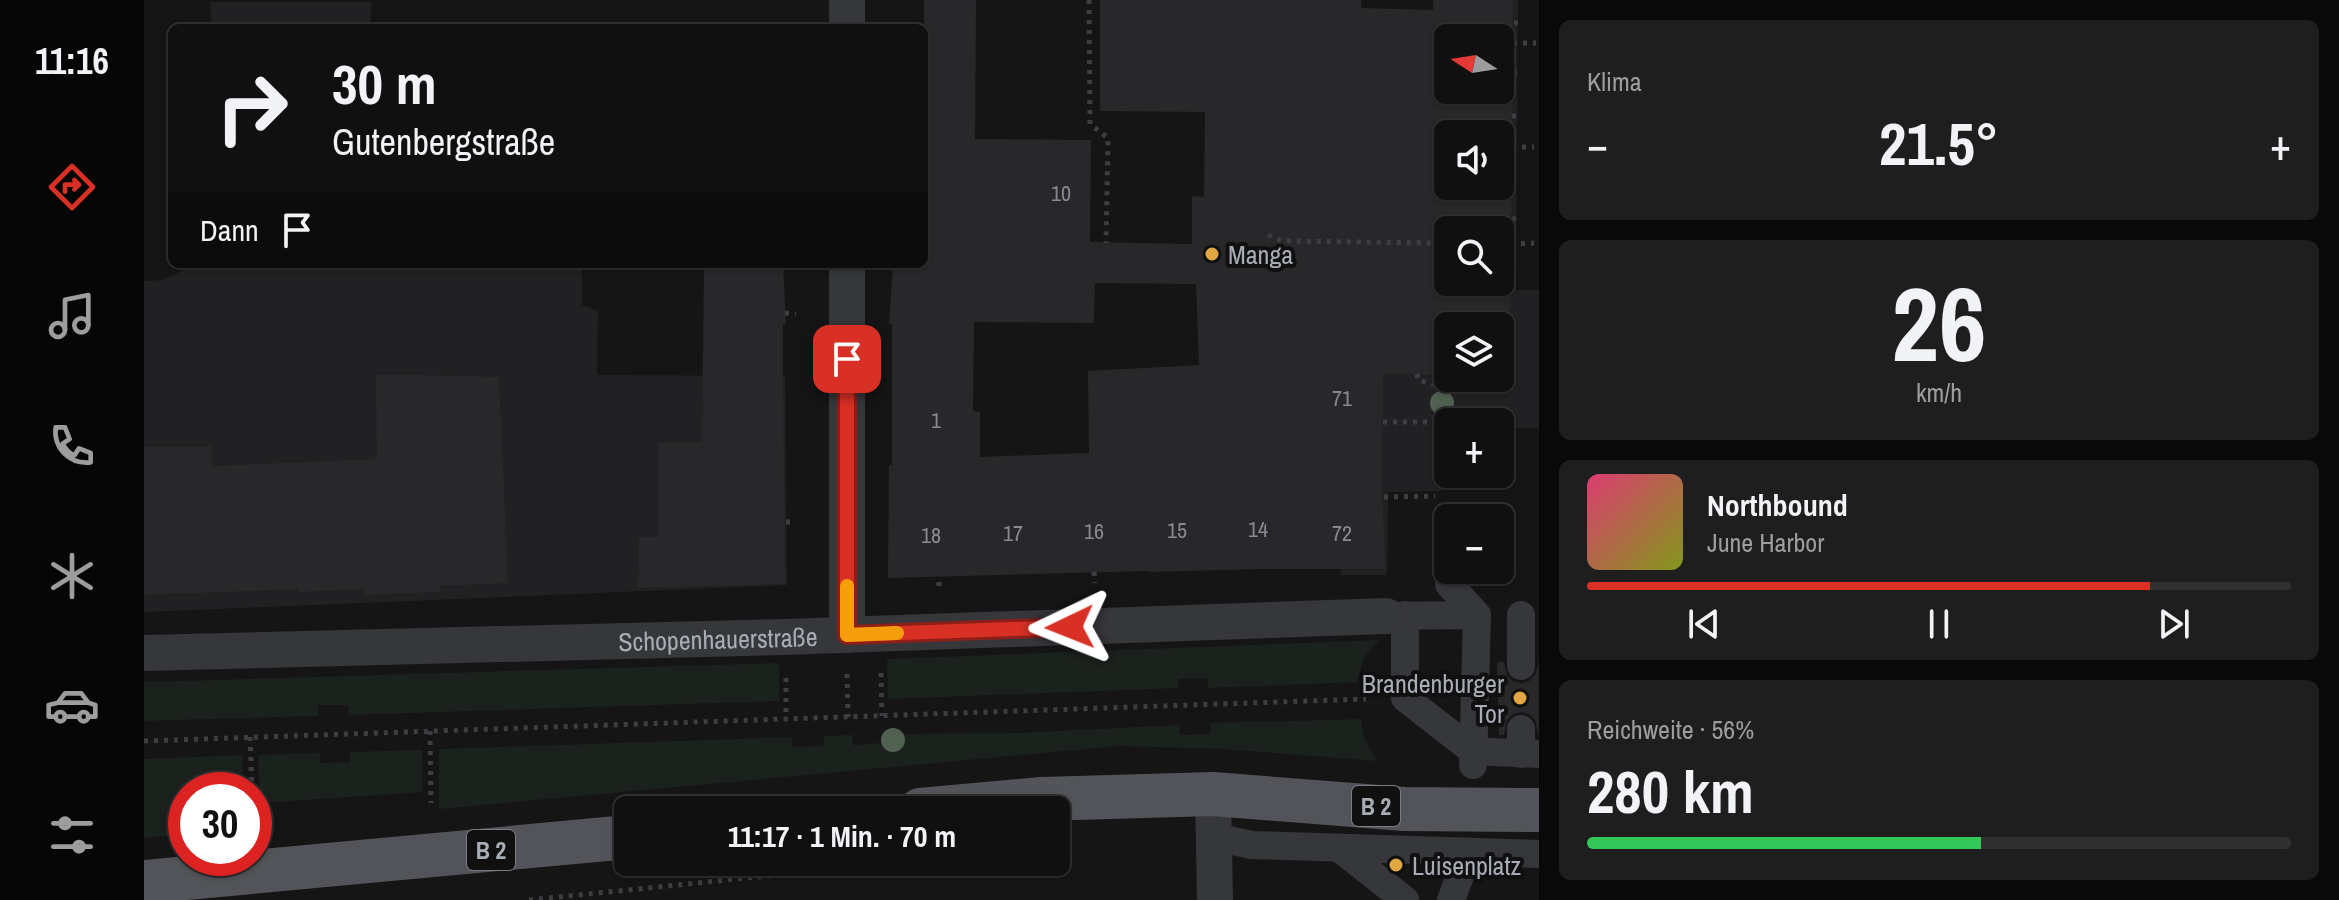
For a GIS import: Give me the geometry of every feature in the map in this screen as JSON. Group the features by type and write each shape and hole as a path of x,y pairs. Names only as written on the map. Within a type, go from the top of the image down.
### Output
{"main road":[{"name":"B 2","path":"1070,798 1213,794 1404,809 1539,810"},
{"name":"B 2","path":"144,882 614,838"}],"street":[{"path":"847,0 847,24"},
{"path":"847,268 847,635"},
{"path":"1449,584 1477,615 1473,761"},
{"path":"1473,761 1405,698 1396,616 1477,615"},
{"path":"1521,615 1521,666"},
{"name":"Schopenhauerstraße","path":"144,653 847,635 1396,616"},
{"path":"1473,761 1527,746"},
{"path":"1213,794 1215,900"},
{"path":"1214,837 1252,845 1539,854"},
{"path":"1339,848 1405,900"},
{"path":"1451,900 1469,852"}],"path":[{"path":"1089,0 1090,124 1108,138 1106,243"},
{"path":"1089,41 1099,41"},
{"path":"1514,43 1536,43"},
{"path":"1514,73 1521,72"},
{"path":"1512,116 1520,116"},
{"path":"1514,147 1534,147"},
{"path":"1514,176 1519,176"},
{"path":"1268,235 1282,241 1431,243"},
{"path":"1278,258 1282,241"},
{"path":"1514,244 1534,243"},
{"path":"1514,265 1519,265"},
{"path":"785,313 796,314"},
{"path":"1417,374 1418,380 1434,384"},
{"path":"1383,422 1434,422"},
{"path":"1384,497 1435,496"},
{"path":"786,522 795,522"},
{"path":"1094,572 1095,583"},
{"path":"939,577 939,586"},
{"path":"881,659 882,716"},
{"path":"786,677 786,719"},
{"path":"144,741 1372,699"},
{"path":"430,731 431,803"},
{"path":"250,737 251,772"},
{"path":"529,900 768,876"}],"shaded area":[{"path":"1490,0 1518,0 1516,290 1539,290 1539,428 1514,428 1514,408 1434,408 1434,488 1441,488 1441,491 1388,492 1387,575 1341,575 1342,357 1434,357 1434,392 1514,392 1514,312 1500,312 1500,296 1514,296 1514,216 1500,216 1500,200 1514,200 1514,120 1500,120 1500,104 1514,104 1514,24 1496,24"},
{"path":"210,2 371,2 370,24 211,24"},
{"path":"188,268 582,268 582,305 598,311 597,375 785,376 787,585 144,612 144,281 162,280"},
{"path":"1379,640 1364,657 1357,682 1208,688 1208,678 1178,679 1178,688 888,699 887,659"},
{"path":"779,663 779,701 349,715 348,705 319,705 318,716 144,721 144,682"},
{"path":"1361,719 1366,741 1378,761 1223,749 1119,746 439,809 439,749 792,737 793,747 823,746 824,736 852,735 853,745 883,743 883,734 1016,733 1179,725 1180,735 1210,734 1210,723"},
{"path":"422,750 423,792 272,802 272,772 259,772 258,755 320,753 320,763 350,762 350,752"},
{"path":"242,755 242,772 168,772 168,836 144,838 144,759"}],"building":[{"path":"924,0 976,0 975,139 1091,140 1090,242 1192,244 1192,196 1204,197 1205,112 1100,111 1100,0 1361,0 1361,8 1433,10 1433,0 1513,0 1513,24 1434,24 1434,104 1512,104 1512,120 1434,120 1434,200 1511,200 1511,216 1434,216 1434,296 1511,296 1511,312 1434,312 1434,375 1383,373 1385,569 888,578 892,324 889,324 893,268 928,268 928,24 924,24","holes":["1095,283 1196,284 1199,365 1088,371 1089,453 980,457 980,412 973,411 974,322 1094,323"]},
{"path":"704,268 783,268 786,324 783,324 785,584 638,588 639,537 658,537 658,443 702,442"},
{"path":"376,374 499,377 508,583 440,586 440,592 365,595 364,589 298,592 298,589 144,595 144,447 211,446 213,466 377,459"},
{"path":"1497,662 1504,662 1507,675 1513,681 1522,683 1535,675 1539,662 1539,737 1535,720 1522,712 1513,714 1507,720 1504,735 1499,735"}],"slow traffic":[{"path":"847,586 847,635 897,633"}],"place":[{"name":"Manga","path":"1212,254"},
{"name":"Brandenburger Tor","path":"1520,698"},
{"name":"Luisenplatz","path":"1396,865"}],"route":[{"path":"847,359 847,635 1070,627"}]}
